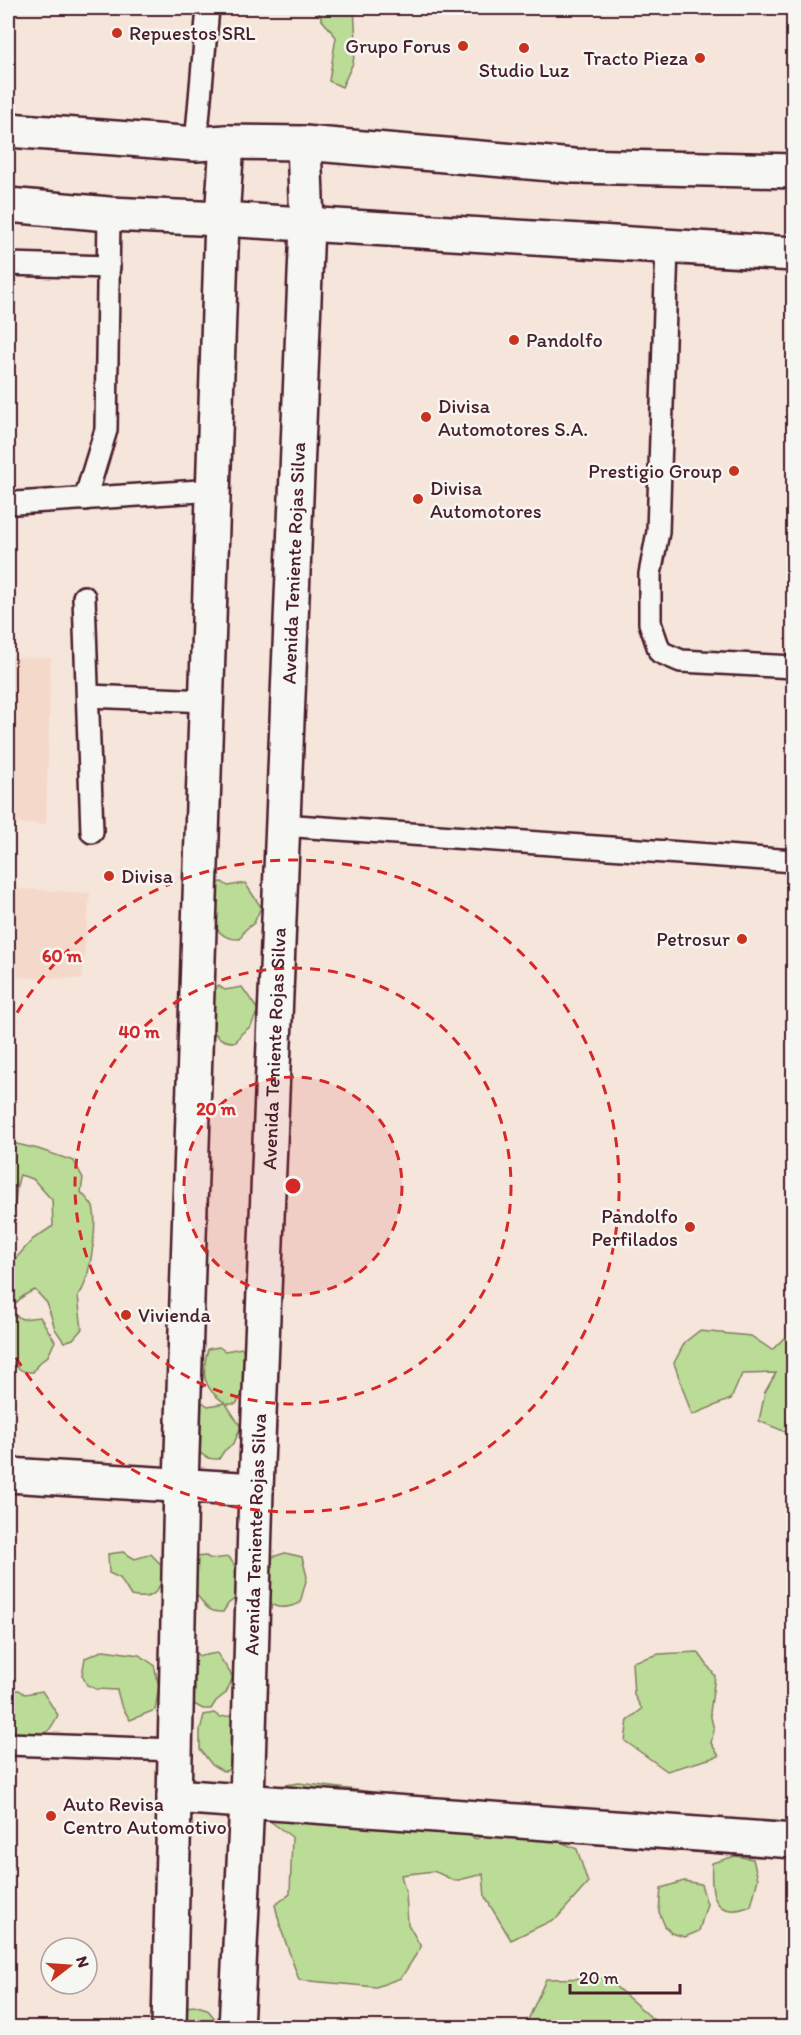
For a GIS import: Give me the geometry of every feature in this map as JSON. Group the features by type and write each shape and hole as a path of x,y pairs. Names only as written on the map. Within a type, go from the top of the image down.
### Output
{"main road":[{"path":"8,130 212,143 304,143 574,166 794,171"},
{"path":"169,2028 181,1484 219,351 222,219 212,143"},
{"name":"Avenida Teniente Rojas Silva","path":"236,2028 247,1802 256,1490 307,225 304,143"},
{"path":"8,205 109,214 794,254"},
{"path":"8,1475 256,1490"},
{"path":"174,1796 794,1841"}],"lane":[{"path":"208,8 212,143"},
{"path":"85,498 106,430 109,214"},
{"path":"667,247 658,532 650,574 650,623 660,652 681,661 794,667"},
{"path":"8,264 109,267"},
{"path":"8,501 16,503 215,490"},
{"path":"84,597 92,832"},
{"path":"88,696 207,701"},
{"path":"282,825 794,861"},
{"path":"8,1744 175,1750"}],"shaded area":[{"path":"8,657 51,658 46,824 8,823"},
{"path":"8,888 90,893 82,979 8,977"}],"green space":[{"path":"317,8 354,8 356,41 353,63 342,87 329,81 336,37 322,20"},
{"path":"222,882 228,886 245,883 261,907 254,923 245,930 240,939 229,938 222,934 214,920 211,883"},
{"path":"219,986 225,990 242,987 258,1010 251,1026 241,1034 236,1042 218,1037 210,1023 208,987"},
{"path":"8,1142 74,1161 83,1178 81,1192 92,1205 94,1215 94,1239 89,1267 78,1296 82,1329 73,1339 64,1342 55,1329 47,1303 35,1290 19,1300 11,1311 10,1316 22,1319 40,1317 55,1341 48,1356 38,1364 33,1372 18,1368 8,1355 8,1267 33,1239 53,1226 52,1200 33,1179 20,1175 14,1211 8,1224"},
{"path":"699,1331 751,1336 772,1350 784,1338 793,1344 793,1435 759,1421 765,1392 776,1373 742,1374 731,1399 692,1415 674,1363 685,1342"},
{"path":"219,1347 225,1351 242,1348 258,1372 250,1388 236,1404 226,1404 241,1427 234,1443 224,1451 219,1459 209,1458 197,1448 192,1430 191,1403 202,1402 208,1406 225,1403 212,1392 204,1373 208,1349"},
{"path":"123,1552 135,1559 151,1554 167,1571 158,1589 150,1596 131,1596 120,1578 109,1573 108,1554"},
{"path":"285,1553 302,1557 307,1577 300,1603 278,1607 272,1604 265,1591 262,1560"},
{"path":"206,1556 211,1559 229,1557 245,1580 238,1596 228,1604 223,1612 216,1612 208,1608 192,1591 195,1557"},
{"path":"104,1650 139,1655 154,1665 159,1686 155,1710 130,1720 121,1705 117,1690 96,1689 87,1685 82,1675 85,1658"},
{"path":"194,1652 200,1656 217,1653 233,1677 226,1693 216,1701 211,1709 203,1709 192,1703 183,1653"},
{"path":"698,1652 715,1676 710,1713 714,1730 711,1743 719,1756 667,1771 625,1741 628,1720 642,1709 634,1695 632,1662 659,1654"},
{"path":"19,1690 25,1694 42,1691 58,1715 43,1736 17,1741 8,1727 8,1691"},
{"path":"214,1713 220,1717 237,1715 236,1762 231,1770 223,1771 212,1765 200,1749 200,1730 204,1715"},
{"path":"299,1783 381,1793 392,1821 446,1824 476,1839 504,1827 540,1833 577,1849 588,1883 557,1918 511,1940 485,1897 483,1874 455,1881 434,1871 401,1875 406,1894 408,1924 421,1947 401,1978 376,1987 299,1980 275,1905 290,1894 292,1837 267,1819 279,1786"},
{"path":"735,1856 753,1859 758,1879 751,1906 729,1910 721,1907 713,1894 712,1863"},
{"path":"684,1881 701,1884 707,1904 699,1931 685,1937 671,1933 659,1912 661,1888"},
{"path":"606,1978 662,2027 525,2027 546,1979"},
{"path":"197,2006 207,2009 216,2020 214,2027 173,2028 184,2007"}],"place":[{"name":"Repuestos SRL","path":"117,33"},
{"name":"Grupo Forus","path":"463,46"},
{"name":"Studio Luz","path":"524,48"},
{"name":"Tracto Pieza","path":"700,58"},
{"name":"Pandolfo","path":"514,340"},
{"name":"Divisa Automotores S.A.","path":"426,417"},
{"name":"Prestigio Group","path":"734,471"},
{"name":"Divisa Automotores","path":"418,499"},
{"name":"Divisa","path":"109,876"},
{"name":"Petrosur","path":"742,939"},
{"name":"Pandolfo Perfilados","path":"690,1227"},
{"name":"Vivienda","path":"126,1315"},
{"name":"Auto Revisa Centro Automotivo","path":"51,1816"}]}
